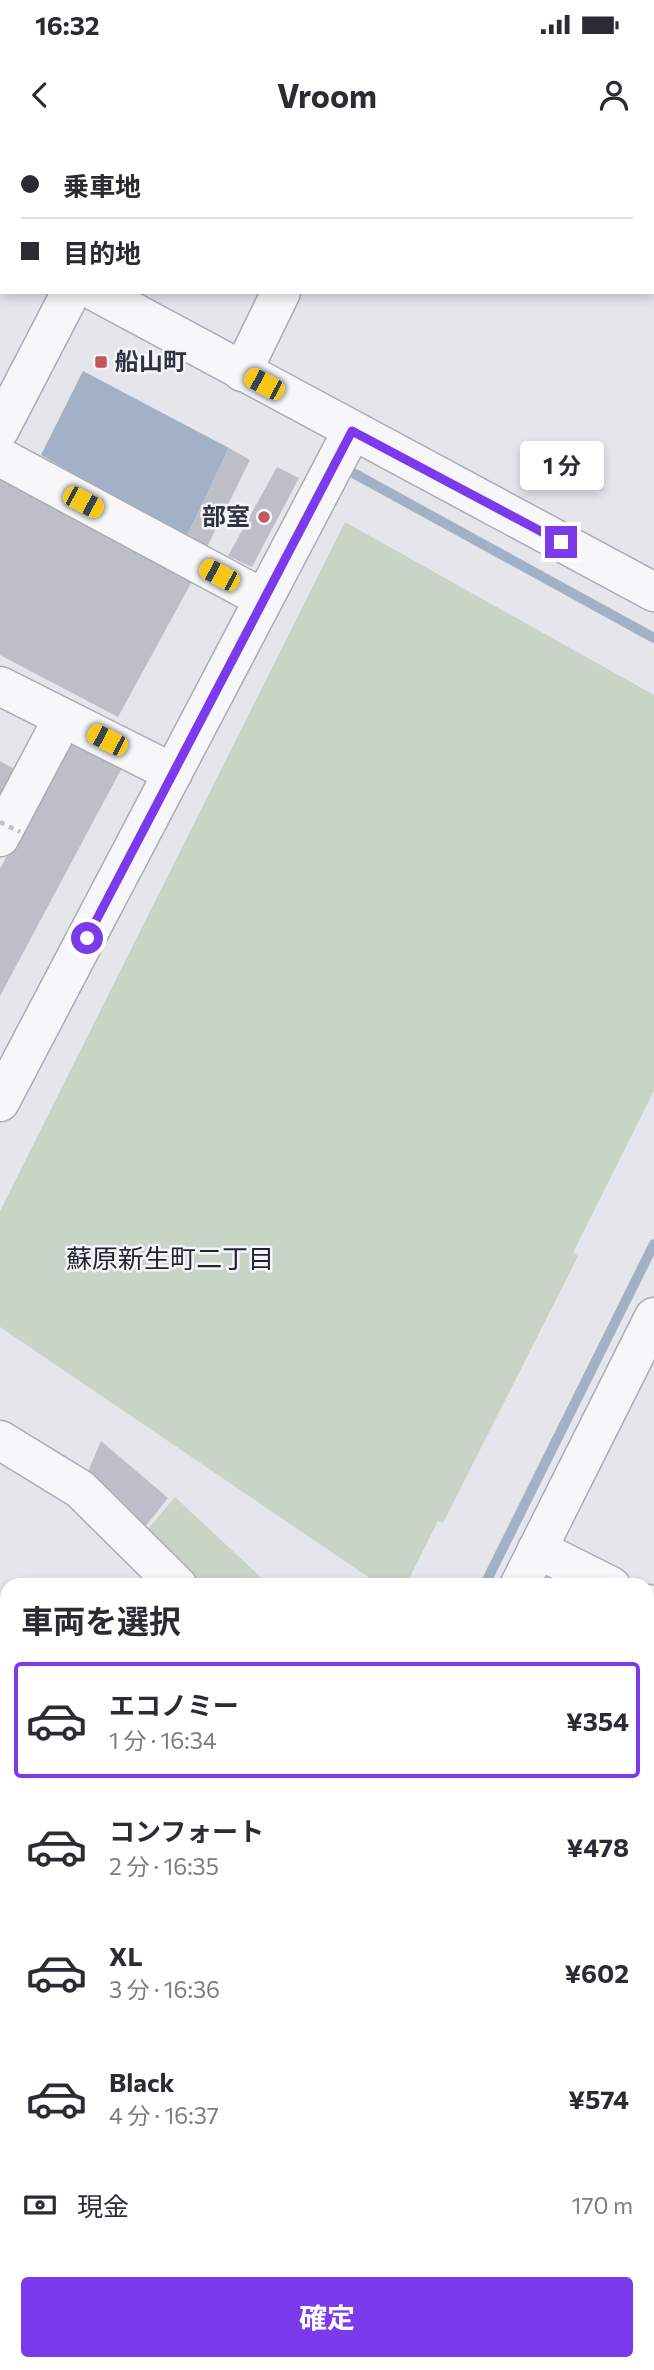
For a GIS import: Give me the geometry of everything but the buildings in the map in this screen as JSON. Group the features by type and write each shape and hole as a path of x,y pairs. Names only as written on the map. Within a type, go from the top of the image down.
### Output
{"street":[{"path":"0,429 70,294"},
{"path":"100,294 654,592"},
{"path":"242,372 280,294"},
{"path":"0,1102 352,431"},
{"path":"0,457 264,599"},
{"path":"0,686 173,773"},
{"path":"10,835 63,718"},
{"path":"523,1578 654,1317"},
{"path":"0,1440 80,1489 155,1578"},
{"path":"537,1549 595,1578"}],"path":[{"path":"0,822 10,835"}],"green space":[{"path":"345,522 654,695 654,1091 573,1253 578,1256 443,1523 438,1521 410,1578 370,1578 0,1327 0,1211"},
{"path":"175,1497 262,1578 196,1578 147,1530"}],"water":[{"path":"83,371 229,448 186,538 41,455"}],"waterway":[{"path":"355,474 654,638"},
{"path":"488,1578 654,1244"}],"place":[{"name":"船山町","path":"101,362"},
{"name":"部室","path":"264,517"}],"district":[{"name":"蘇原新生町二丁目","path":"170,1259"}],"route":[{"path":"87,938 352,431 561,542"}]}
